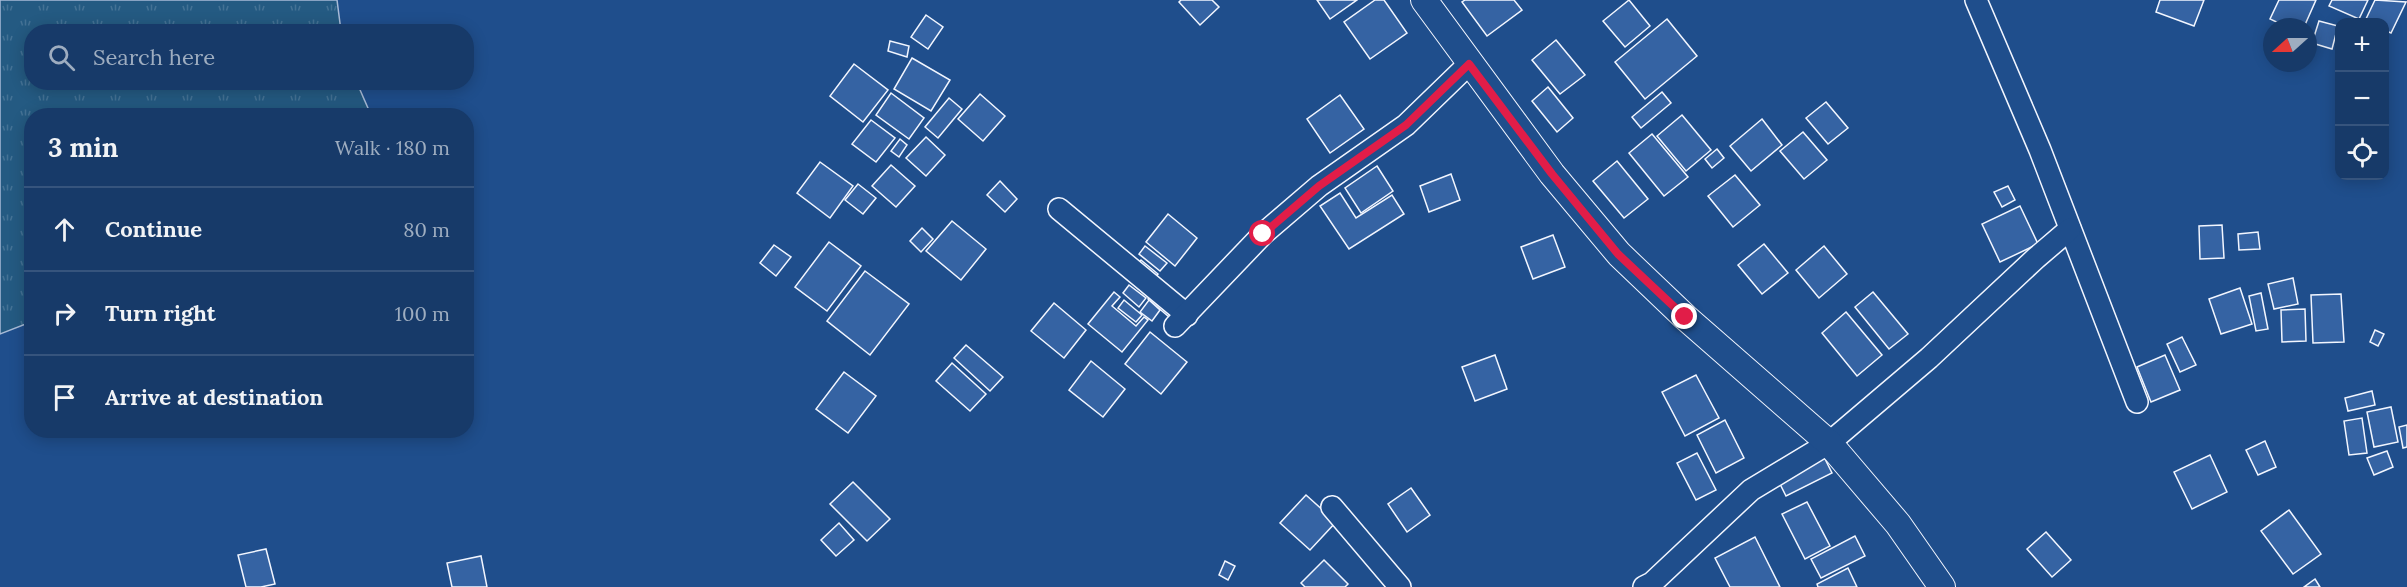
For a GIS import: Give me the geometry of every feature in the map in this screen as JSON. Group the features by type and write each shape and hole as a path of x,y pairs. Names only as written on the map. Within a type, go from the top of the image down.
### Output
{"street":[{"path":"1424,0 1552,174 1618,254 1685,317 1829,443 1898,524 1942,587"},
{"path":"1976,0 2040,150 2137,402"},
{"path":"1059,209 1181,321 1263,234 1319,186 1406,125 1469,64"},
{"path":"1644,587 1652,583 1751,490 1829,443 1929,358 2070,229"},
{"path":"1332,507 1400,587"}],"green space":[{"path":"0,0 337,0 340,24 24,24 24,90 360,90 368,108 24,108 24,325 0,334"}],"building":[{"path":"1181,0 1212,0 1219,7 1200,25 1179,2"},
{"path":"1317,0 1357,0 1330,19"},
{"path":"1375,0 1384,0 1407,33 1370,59 1344,22"},
{"path":"1465,0 1514,0 1522,10 1487,36 1462,2"},
{"path":"1629,0 1650,26 1625,47 1603,21"},
{"path":"2160,0 2204,0 2194,26 2156,12"},
{"path":"2279,0 2316,0 2308,18 2270,18"},
{"path":"2332,0 2368,0 2359,18 2329,6"},
{"path":"2375,0 2406,2 2391,33 2389,32 2389,18 2366,18"},
{"path":"926,15 943,27 928,49 911,37"},
{"path":"1667,19 1697,56 1645,99 1615,62"},
{"path":"2319,21 2335,25 2332,49 2317,44"},
{"path":"1556,40 1585,75 1560,94 1532,60"},
{"path":"890,41 909,46 907,57 888,51"},
{"path":"912,58 950,80 931,111 894,89"},
{"path":"854,64 888,90 863,122 830,96"},
{"path":"1548,87 1573,118 1557,132 1532,101"},
{"path":"1662,92 1671,103 1641,128 1632,117"},
{"path":"891,93 924,118 909,139 876,115"},
{"path":"980,94 1005,116 983,141 958,119"},
{"path":"1340,95 1364,129 1330,153 1307,119"},
{"path":"949,98 962,109 938,138 925,127"},
{"path":"1826,102 1848,128 1828,144 1806,118"},
{"path":"1682,115 1711,150 1686,171 1657,136"},
{"path":"1762,119 1782,145 1751,171 1730,146"},
{"path":"871,120 895,138 876,162 852,144"},
{"path":"1803,132 1827,160 1804,179 1780,151"},
{"path":"1652,134 1688,177 1664,196 1629,153"},
{"path":"926,137 945,155 926,176 906,158"},
{"path":"900,139 907,145 899,157 891,151"},
{"path":"1717,149 1724,158 1712,168 1705,159"},
{"path":"1617,161 1648,199 1624,218 1593,181"},
{"path":"820,162 853,186 830,218 797,193"},
{"path":"891,165 915,186 896,207 872,186"},
{"path":"1377,166 1393,191 1361,213 1345,188"},
{"path":"1451,174 1460,200 1429,212 1420,186"},
{"path":"1735,175 1760,205 1733,227 1708,196"},
{"path":"1000,181 1017,199 1005,212 987,195"},
{"path":"858,184 876,198 863,214 845,200"},
{"path":"2008,186 2015,200 2002,207 1994,192"},
{"path":"1340,193 1356,218 1392,195 1404,214 1349,249 1320,206"},
{"path":"2020,206 2038,244 2000,262 1982,224"},
{"path":"1168,214 1197,238 1175,266 1146,242"},
{"path":"952,221 986,249 961,280 926,251"},
{"path":"2222,225 2224,258 2200,259 2199,226"},
{"path":"922,228 933,239 921,252 910,241"},
{"path":"2258,232 2260,249 2239,250 2238,234"},
{"path":"1553,235 1565,267 1533,279 1521,247"},
{"path":"829,242 861,266 827,311 795,287"},
{"path":"1764,244 1788,273 1762,294 1738,265"},
{"path":"774,245 791,257 776,276 760,263"},
{"path":"1145,246 1167,263 1160,271 1139,254"},
{"path":"1824,246 1847,274 1819,298 1796,270"},
{"path":"1141,260 1158,274 1151,283 1134,269"},
{"path":"865,271 909,304 870,355 827,321"},
{"path":"2293,278 2298,304 2274,309 2268,284"},
{"path":"1129,285 1146,298 1139,307 1123,293"},
{"path":"2240,288 2252,324 2221,334 2209,299"},
{"path":"1155,291 1176,308 1169,317 1148,299"},
{"path":"1114,292 1120,297 1112,306 1136,326 1144,317 1148,320 1122,352 1088,324"},
{"path":"1873,292 1908,334 1889,349 1855,307"},
{"path":"2261,293 2268,329 2256,331 2249,296"},
{"path":"2341,294 2344,342 2313,343 2311,295"},
{"path":"1124,300 1142,315 1136,322 1118,308"},
{"path":"1149,300 1160,310 1152,321 1140,312"},
{"path":"1054,303 1086,330 1064,358 1031,331"},
{"path":"2305,309 2306,341 2282,342 2281,310"},
{"path":"1846,312 1882,355 1857,376 1822,333"},
{"path":"2375,330 2384,334 2378,346 2370,342"},
{"path":"1150,332 1187,362 1161,394 1125,364"},
{"path":"2182,337 2196,365 2180,372 2167,344"},
{"path":"966,345 1003,377 990,391 954,358"},
{"path":"1495,355 1507,389 1475,401 1462,367"},
{"path":"2165,355 2180,390 2151,402 2137,367"},
{"path":"1091,361 1125,389 1103,417 1069,390"},
{"path":"952,363 986,394 970,411 936,381"},
{"path":"844,372 876,396 848,433 816,409"},
{"path":"1696,375 1719,418 1685,436 1662,392"},
{"path":"2372,391 2375,405 2348,411 2345,398"},
{"path":"2391,407 2398,442 2374,447 2367,412"},
{"path":"2362,418 2367,453 2349,455 2344,421"},
{"path":"1725,420 1744,458 1716,473 1697,435"},
{"path":"2407,425 2407,447 2403,448 2399,427"},
{"path":"2265,441 2276,467 2258,475 2246,450"},
{"path":"2387,451 2393,467 2374,475 2367,458"},
{"path":"1697,453 1716,490 1696,500 1677,463"},
{"path":"2210,455 2227,492 2192,509 2174,472"},
{"path":"1824,457 1832,473 1786,496 1778,480"},
{"path":"853,482 890,519 867,541 830,504"},
{"path":"1411,488 1430,515 1407,532 1388,504"},
{"path":"1306,495 1336,522 1310,550 1280,523"},
{"path":"1807,502 1830,546 1805,559 1782,514"},
{"path":"2289,510 2321,554 2293,574 2261,531"},
{"path":"839,523 854,540 836,556 821,540"},
{"path":"2046,532 2071,560 2052,577 2027,549"},
{"path":"1855,536 1865,556 1821,578 1811,559"},
{"path":"1755,537 1780,587 1730,587 1715,558"},
{"path":"266,549 275,584 246,587 238,555"},
{"path":"481,556 487,587 452,587 447,563"},
{"path":"1324,560 1348,584 1345,587 1305,587 1301,583"},
{"path":"1225,561 1235,566 1228,580 1219,575"},
{"path":"1848,568 1857,587 1818,587 1817,584"},
{"path":"2315,579 2320,587 2304,587"}],"route":[{"path":"1263,234 1319,186 1406,125 1469,64 1552,174 1618,254 1685,317"}]}
